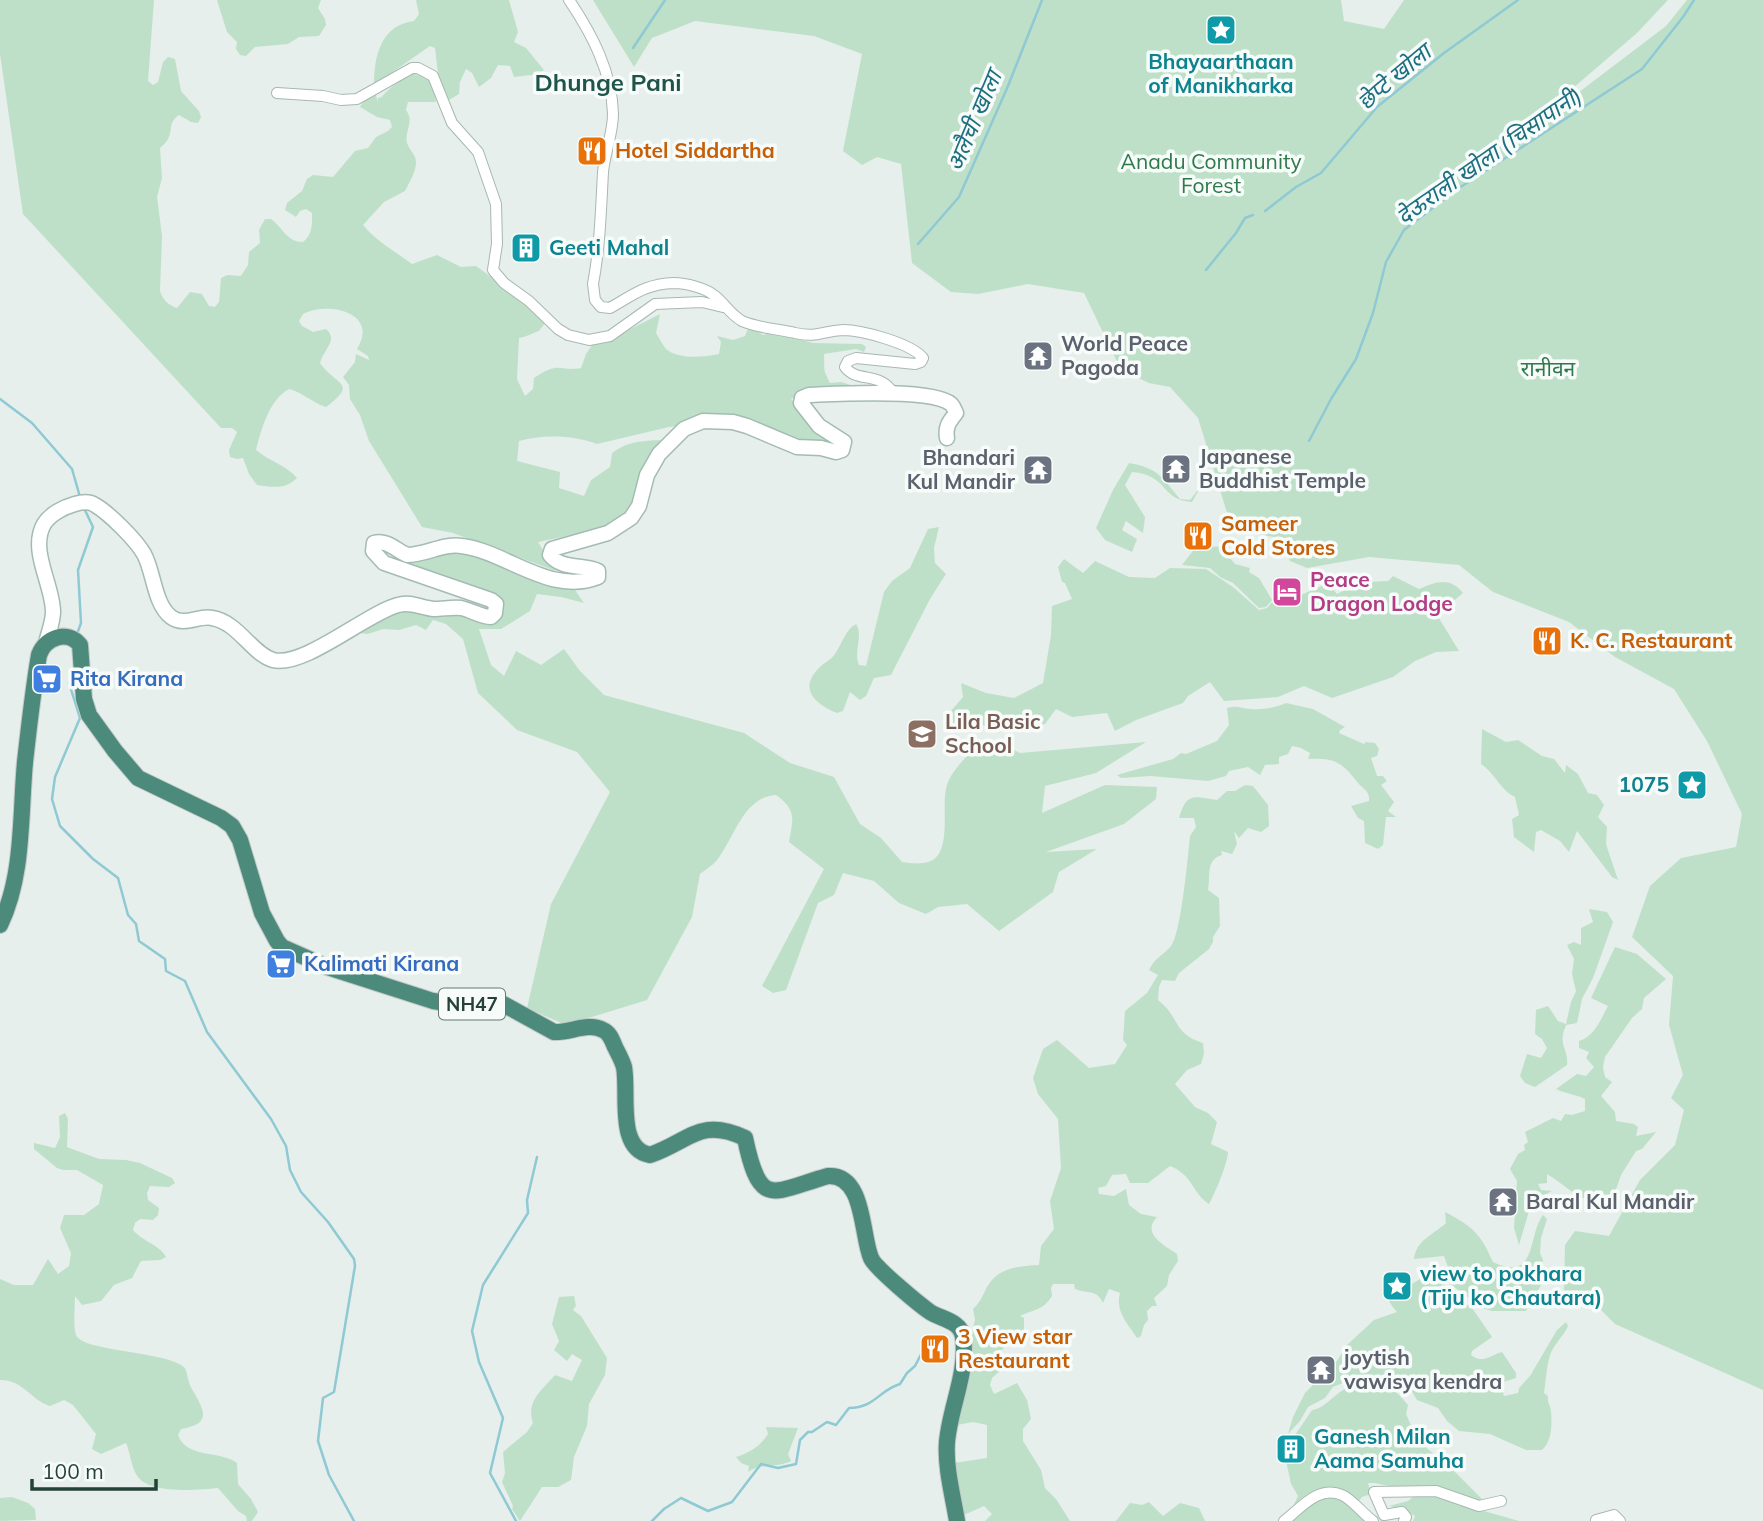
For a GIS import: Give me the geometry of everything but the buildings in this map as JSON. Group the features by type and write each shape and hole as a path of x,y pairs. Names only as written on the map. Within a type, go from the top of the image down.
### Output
{"highway":[{"name":"NH47","path":"46,643 61,636 76,640 80,645 84,699 89,715 130,770 145,782 221,818 232,826 240,841 262,913 276,941 282,947 327,967 433,1001 460,1005 503,1004 554,1032 593,1027 604,1030 613,1041 624,1066 626,1121 631,1140 642,1153 650,1155 662,1151 696,1133 714,1128 745,1138 759,1181 773,1192 782,1192 828,1176 847,1182 857,1202 871,1259 931,1312 954,1323 963,1336 961,1381 947,1446 957,1521"},
{"path":"0,925 9,904 16,871 36,671 39,655 46,643"}],"main road":[{"path":"46,643 53,614 39,545 44,524 69,505 81,502 95,504 143,553 169,615 181,621 216,619 243,635 267,658 284,661 337,638 386,609 402,603 431,608 457,608 485,617 491,617 495,613 496,604 491,600 384,563 373,551 373,543 376,541 384,542 408,555 459,545 562,582 595,579 600,575 598,571 555,561 550,555 552,549 608,533 631,518 639,506 647,475 659,454 673,438 692,424 710,420 733,422 797,447 836,452 842,450 844,442 819,426 801,403 802,398 809,395 894,394 926,397 952,404 956,413 946,430 947,438"}],"street":[{"path":"569,0 602,58 610,85 613,116 604,160 593,284 595,300 601,307 610,308 644,287 676,283 702,289 714,295 723,307 744,322 812,337 840,330 853,331 907,346 919,353 923,358 921,362 856,358 845,367 850,373 888,384 894,394"},
{"path":"277,93 341,100 356,99 412,68 430,72 452,123 478,152 496,204 497,244 493,270 504,283 568,335 600,340 622,329 655,304 702,302 723,307"},
{"path":"1404,1521 1406,1517 1402,1512 1384,1515 1374,1492 1436,1491 1479,1506 1501,1501"},
{"path":"1284,1521 1297,1513 1309,1499 1327,1492 1342,1495 1373,1521"},
{"path":"1597,1520 1614,1515 1619,1521"}],"green space":[{"path":"0,0 154,0 148,81 153,85 158,82 163,62 168,57 175,59 181,91 201,117 198,123 179,115 160,148 162,178 157,197 162,236 160,291 166,302 174,307 177,308 190,292 202,294 209,306 215,307 219,302 221,278 227,275 241,276 248,265 249,252 260,243 259,230 265,219 271,219 293,240 303,242 309,236 312,213 306,209 300,211 296,217 285,210 287,203 302,191 307,179 313,175 333,177 355,151 368,148 376,137 392,127 390,120 377,117 360,107 366,98 375,92 378,102 378,98 411,73 433,79 436,102 408,102 406,110 410,119 406,139 415,158 414,171 405,191 384,202 363,225 412,264 437,255 461,267 476,266 524,301 545,323 539,331 519,338 517,379 525,396 533,389 534,378 549,369 581,368 592,345 607,341 660,314 656,333 666,349 678,355 699,357 719,354 721,342 717,336 733,340 745,336 749,326 763,335 773,332 813,343 862,344 866,347 864,352 856,349 824,354 824,367 830,383 841,382 864,389 800,394 791,399 836,442 831,445 790,442 755,427 679,426 597,444 558,436 519,441 517,461 560,472 559,488 584,496 591,480 610,467 612,453 630,444 662,440 637,491 630,515 605,528 538,542 556,571 453,533 422,527 369,441 360,415 350,399 349,385 343,377 355,362 356,354 369,360 368,356 357,349 362,336 362,326 348,313 313,310 303,314 299,321 313,332 326,329 330,333 331,341 320,363 343,388 336,399 326,407 289,389 276,400 267,416 256,450 297,478 283,486 257,485 243,458 230,457 229,450 237,432 232,428 221,428 23,214 0,54"},
{"path":"217,0 321,0 318,8 326,25 319,36 299,37 288,44 255,47 246,56 240,55 236,49 237,42 227,32"},
{"path":"416,0 509,0 518,32 514,42 526,48 544,70 539,74 514,77 510,66 498,65 491,78 479,87 472,73 466,69 460,82 459,94 449,100 439,83 435,48 430,46 374,85 376,63 382,44 394,29 414,21 419,14"},
{"path":"593,0 1341,0 1344,21 1384,29 1404,0 1668,0 1637,33 1558,101 1475,154 1566,102 1666,26 1687,0 1763,0 1763,1390 1615,1324 1591,1300 1564,1291 1565,1245 1575,1231 1609,1236 1640,1180 1675,1145 1684,1110 1671,1098 1683,1075 1669,1025 1673,976 1632,937 1650,886 1681,858 1736,847 1742,814 1707,741 1674,689 1615,657 1569,622 1493,592 1459,565 1369,557 1307,568 1290,561 1279,538 1232,529 1198,418 1170,387 1149,383 1121,370 1084,293 1028,284 978,294 951,292 912,263 901,164 877,157 862,165 843,151 862,54 814,36 695,21 652,38 634,67"},
{"path":"1129,463 1159,475 1180,499 1190,500 1201,486 1192,502 1182,500 1174,497 1152,478 1132,472 1125,485 1145,517 1143,533 1126,521 1122,530 1137,539 1132,552 1105,540 1096,528"},
{"path":"939,527 934,548 935,563 946,574 891,675 874,678 866,696 860,700 850,692 843,711 837,713 823,706 812,696 812,677 833,656 846,633 856,624 859,634 857,660 859,665 866,666 884,592 892,581 910,568 928,529"},
{"path":"1208,543 1214,547 1220,546 1235,564 1250,568 1249,572 1259,578 1272,600 1266,607 1259,608 1233,583 1210,568 1182,565 1195,548"},
{"path":"386,549 402,557 440,550 475,553 575,590 584,603 537,594 530,611 501,629 479,629 491,665 504,676 516,651 541,665 564,649 580,671 604,695 744,733 790,763 834,777 860,824 881,838 902,862 924,863 933,860 939,853 943,844 948,783 959,765 978,744 1002,744 1020,753 1146,742 1096,773 1045,786 1042,813 1105,785 1157,787 1156,799 1124,824 1046,852 1097,849 1059,872 1053,892 999,931 967,904 938,907 926,914 899,903 874,881 843,873 834,895 818,903 786,990 773,993 762,986 824,869 789,842 792,815 783,800 776,795 765,797 748,810 717,860 700,874 692,917 647,1000 566,1025 527,1008 551,904 610,792 577,752 517,730 478,693 463,639 446,624 433,620 426,630 416,625 399,630 383,629 368,634 359,633 378,618 401,609 494,619 499,611 400,561"},
{"path":"1064,559 1083,573 1095,561 1129,577 1155,578 1170,568 1206,569 1233,587 1259,610 1267,608 1274,600 1301,595 1328,583 1337,594 1345,590 1351,591 1367,582 1388,581 1393,576 1419,589 1448,582 1463,593 1437,615 1459,651 1436,652 1415,661 1393,677 1332,698 1304,686 1278,697 1224,701 1210,682 1188,696 1183,703 1136,720 1115,731 1107,713 1072,717 1056,709 1045,724 952,725 951,711 963,697 961,683 986,693 1014,698 1043,683 1051,635 1052,606 1072,599 1062,582 1058,567"},
{"path":"1286,703 1313,709 1345,727 1339,733 1364,744 1375,743 1379,749 1377,756 1371,758 1377,776 1383,776 1387,781 1381,785 1394,802 1388,811 1396,817 1386,817 1383,845 1378,849 1365,843 1364,821 1358,818 1351,806 1369,801 1366,791 1342,766 1325,759 1308,759 1310,753 1301,748 1292,746 1288,754 1279,757 1279,764 1265,765 1260,775 1248,767 1229,771 1226,776 1208,781 1151,776 1121,778 1117,775 1173,759 1181,753 1186,754 1217,741 1229,725 1227,708 1264,709"},
{"path":"1482,729 1506,742 1518,740 1542,756 1554,759 1565,773 1566,765 1578,774 1588,793 1597,795 1604,805 1598,817 1607,827 1606,844 1618,880 1612,877 1577,831 1569,852 1560,841 1541,830 1536,832 1534,852 1514,837 1512,819 1519,815 1515,797 1481,764"},
{"path":"1245,785 1253,786 1268,805 1269,826 1261,832 1248,828 1239,838 1234,831 1237,844 1232,854 1221,851 1222,855 1213,861 1208,890 1219,898 1220,926 1209,949 1179,973 1175,981 1162,980 1158,1000 1186,1035 1203,1043 1201,1064 1187,1070 1175,1084 1195,1107 1208,1113 1217,1122 1211,1144 1228,1152 1221,1178 1209,1204 1183,1174 1170,1166 1148,1183 1130,1183 1126,1174 1112,1175 1106,1186 1098,1188 1099,1194 1114,1196 1126,1189 1129,1205 1141,1214 1157,1217 1153,1223 1153,1234 1177,1254 1178,1261 1169,1275 1167,1286 1154,1298 1157,1306 1152,1306 1147,1311 1148,1320 1141,1336 1137,1338 1119,1306 1120,1293 1109,1289 1103,1303 1095,1294 1075,1289 1074,1284 1053,1284 1052,1296 1045,1304 1020,1316 1024,1318 1024,1333 991,1358 1001,1370 992,1378 990,1385 994,1394 1017,1383 1027,1400 1031,1419 1023,1429 1023,1441 1041,1470 1045,1488 1056,1499 1070,1521 985,1521 992,1514 984,1506 964,1515 954,1463 987,1458 987,1425 973,1422 957,1425 964,1359 975,1320 973,1309 989,1284 1002,1272 1039,1265 1041,1246 1054,1229 1050,1201 1061,1168 1058,1119 1038,1094 1033,1078 1043,1049 1057,1040 1089,1068 1115,1064 1127,1045 1123,1040 1125,1011 1147,993 1158,975 1149,970 1175,939 1184,894 1190,836 1196,827 1194,818 1179,818 1182,809 1192,798 1217,800 1227,791 1235,791"},
{"path":"1589,909 1607,912 1613,922 1593,978 1582,999 1577,1023 1566,1025 1563,1042 1567,1065 1535,1087 1525,1083 1520,1076 1527,1054 1541,1058 1547,1048 1535,1034 1536,1010 1548,1006 1558,1021 1566,1024 1576,991 1572,974 1574,959 1567,945 1574,942 1581,945 1581,928 1593,922"},
{"path":"1615,947 1637,954 1666,979 1644,998 1642,1009 1632,1018 1605,1057 1605,1077 1612,1082 1601,1096 1615,1112 1616,1121 1638,1127 1636,1136 1656,1132 1642,1149 1636,1151 1621,1175 1612,1201 1584,1199 1547,1174 1547,1183 1538,1184 1541,1190 1552,1191 1532,1201 1519,1245 1514,1228 1517,1181 1510,1169 1518,1154 1525,1150 1524,1145 1528,1142 1525,1132 1553,1118 1561,1121 1565,1114 1585,1111 1585,1099 1556,1089 1577,1074 1586,1076 1594,1067 1586,1058 1589,1052 1579,1048 1579,1041 1593,1032 1608,1006 1591,998"},
{"path":"65,1113 68,1119 67,1147 99,1159 140,1163 172,1178 175,1183 169,1187 150,1186 148,1200 159,1208 158,1215 153,1220 140,1219 133,1230 160,1249 166,1257 141,1261 132,1278 114,1285 101,1301 82,1305 75,1296 76,1335 82,1341 93,1345 162,1358 185,1368 203,1415 198,1424 181,1429 178,1435 182,1443 189,1448 237,1463 238,1484 258,1512 252,1521 247,1521 246,1516 238,1511 218,1488 173,1490 142,1481 134,1470 126,1443 101,1454 92,1449 96,1434 73,1405 64,1400 50,1406 20,1386 0,1380 0,1279 14,1285 33,1285 48,1259 58,1274 69,1266 71,1253 60,1228 64,1215 84,1215 99,1204 103,1185 77,1170 57,1168 34,1149 34,1143 55,1148 60,1137 59,1116"},
{"path":"1445,1212 1475,1232 1493,1262 1507,1267 1518,1266 1524,1262 1543,1215 1547,1219 1541,1238 1541,1285 1526,1311 1492,1311 1482,1308 1441,1277 1448,1267 1444,1256 1414,1259 1422,1242 1446,1223"},
{"path":"1397,1275 1403,1279 1405,1288 1425,1276 1443,1281 1462,1304 1470,1305 1492,1337 1472,1351 1471,1355 1483,1359 1502,1352 1516,1373 1516,1378 1500,1383 1504,1396 1518,1393 1557,1330 1566,1322 1568,1326 1552,1351 1548,1365 1544,1393 1548,1396 1551,1410 1551,1427 1550,1437 1542,1450 1526,1450 1490,1434 1459,1431 1447,1421 1438,1408 1417,1400 1411,1390 1399,1382 1368,1376 1333,1387 1325,1398 1308,1407 1288,1434 1305,1393 1337,1361 1347,1345 1374,1320 1397,1312 1387,1297 1385,1287"},
{"path":"574,1296 576,1306 573,1310 581,1316 607,1358 605,1375 589,1404 587,1426 574,1457 571,1480 558,1487 542,1487 520,1521 512,1509 502,1482 505,1473 503,1452 527,1432 533,1423 533,1402 540,1391 555,1375 572,1381 582,1360 572,1354 567,1361 554,1350 559,1341 552,1324 559,1297"},
{"path":"1360,1383 1371,1388 1372,1384 1384,1385 1397,1392 1408,1405 1406,1414 1418,1441 1482,1499 1475,1504 1368,1483 1371,1494 1362,1497 1352,1509 1368,1521 1286,1521 1298,1496 1291,1484 1284,1451 1312,1410 1323,1406 1345,1389"},
{"path":"766,1427 798,1428 788,1454 791,1461 758,1467 748,1472 749,1466 736,1457 762,1442 768,1434"},
{"path":"1419,1492 1436,1492 1484,1511 1519,1521 1413,1521 1415,1516 1404,1509 1389,1506 1408,1501"},
{"path":"12,1497 35,1509 36,1520 0,1521 0,1498"},
{"path":"1149,1502 1163,1516 1180,1503 1199,1508 1205,1521 1116,1521 1130,1503 1142,1505"}],"waterway":[{"path":"633,48 665,0"},
{"name":"अलैची खोला","path":"918,244 959,197 1042,0"},
{"name":"छेप्टे खोला","path":"1265,211 1296,187 1321,173 1377,107 1444,53 1518,0"},
{"name":"देऊराली खोला (चिसापानी)","path":"1309,441 1356,359 1373,313 1386,262 1404,230 1456,190 1642,69 1694,0"},
{"name":"छेप्टे खोला","path":"1206,270 1245,218 1253,215"},
{"path":"0,399 32,423 72,469 80,497"},
{"path":"77,634 81,623 78,570 93,527 83,506"},
{"path":"74,668 69,683 80,718 55,777 52,799 60,826 93,859 118,878 128,915 136,924 139,941 165,959 166,971 185,981 207,1032 271,1119 286,1146 290,1170 301,1192 328,1222 354,1259 334,1392 323,1398 318,1441 329,1475 354,1521"},
{"path":"516,1521 490,1473 503,1418 479,1362 472,1331 483,1285 528,1213 527,1200 537,1157"},
{"path":"652,1521 681,1498 708,1511 732,1502 761,1464 778,1468 796,1464 800,1440 808,1432 827,1422 836,1425 849,1408 865,1405 900,1384 915,1366 929,1339 945,1336"}],"place":[{"name":"Bhayaarthaan of Manikharka","path":"1221,30"},
{"name":"Hotel Siddartha","path":"592,151"},
{"name":"Geeti Mahal","path":"526,248"},
{"name":"World Peace Pagoda","path":"1038,356"},
{"name":"Japanese Buddhist Temple","path":"1176,469"},
{"name":"Bhandari Kul Mandir","path":"1038,470"},
{"name":"Sameer Cold Stores","path":"1198,536"},
{"name":"Peace Dragon Lodge","path":"1287,592"},
{"name":"K. C. Restaurant","path":"1547,641"},
{"name":"Rita Kirana","path":"47,679"},
{"name":"Lila Basic School","path":"922,734"},
{"name":"1075","path":"1692,785"},
{"name":"Kalimati Kirana","path":"281,964"},
{"name":"Baral Kul Mandir","path":"1503,1202"},
{"name":"view to pokhara (Tiju ko Chautara)","path":"1397,1286"},
{"name":"3 View star Restaurant","path":"935,1349"},
{"name":"joytish vawisya kendra","path":"1321,1370"},
{"name":"Ganesh Milan Aama Samuha","path":"1291,1449"}],"district":[{"name":"Dhunge Pani","path":"608,83"}],"park label":[{"name":"Anadu Community Forest","path":"1211,174"},
{"name":"रानीवन","path":"1548,369"}]}
